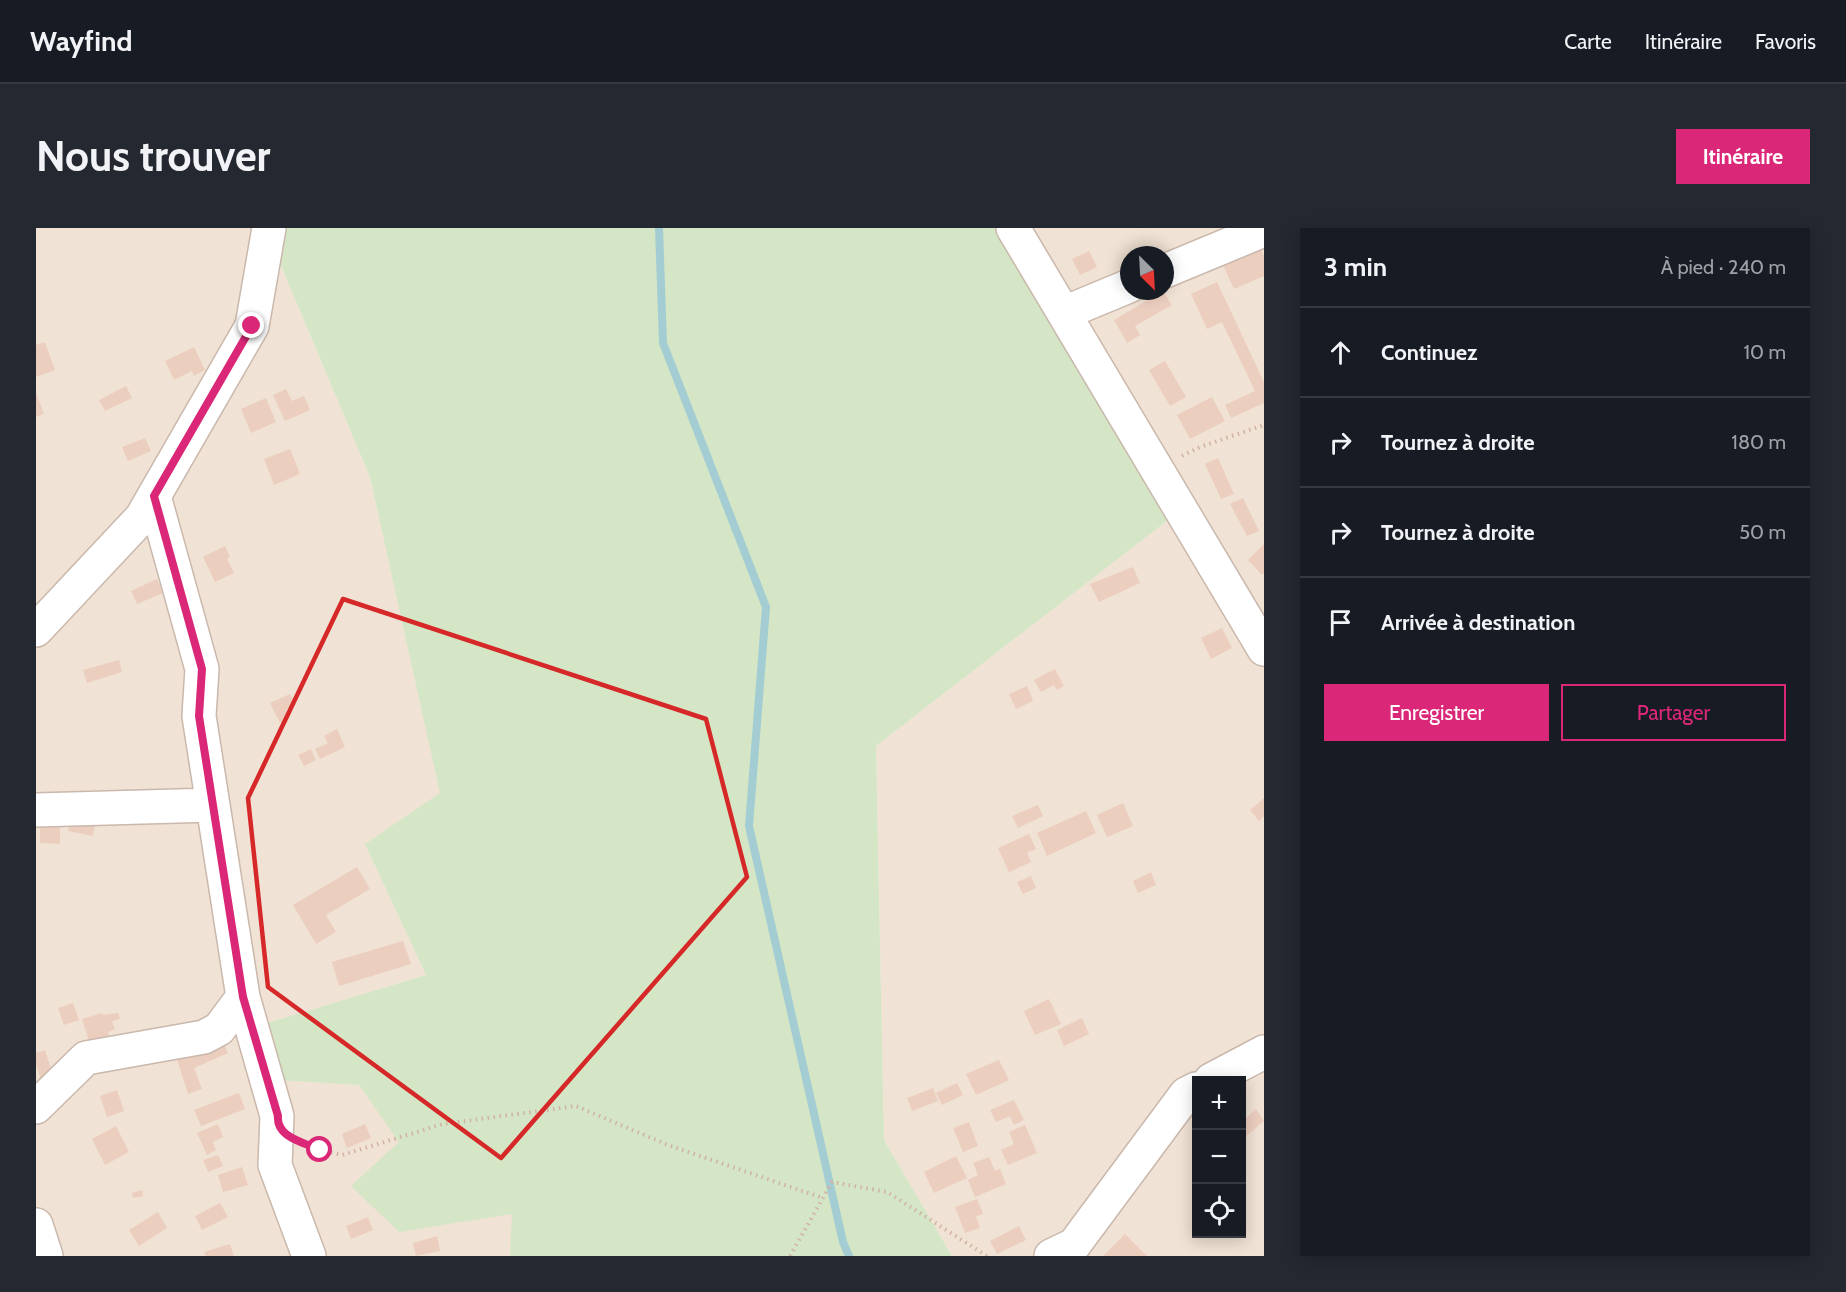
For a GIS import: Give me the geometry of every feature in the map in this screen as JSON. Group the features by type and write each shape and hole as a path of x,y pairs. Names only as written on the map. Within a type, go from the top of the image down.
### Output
{"street":[{"path":"36,630 142,517 252,326 269,228"},
{"path":"1013,228 1264,649"},
{"path":"1174,267 1264,230"},
{"path":"1064,313 1120,290"},
{"path":"154,496 202,669 199,716 243,997 278,1116 274,1165 309,1256"},
{"path":"36,810 213,805"},
{"path":"36,1107 86,1058 204,1037 219,1029 243,997"},
{"path":"1219,1076 1264,1052"},
{"path":"1051,1256 1074,1245 1186,1094 1192,1091"},
{"path":"36,1225 46,1256"}],"path":[{"path":"1174,460 1200,447 1264,425"},
{"path":"277,1125 282,1133 301,1142 320,1150 342,1155 443,1124 576,1106 668,1145 823,1198"},
{"path":"790,1256 832,1182 887,1192 987,1256"}],"highlighted area":[{"path":"343,599 706,719 747,877 501,1158 268,987 248,798"}],"shaded area":[{"path":"36,228 265,228 370,477 441,794 365,844 426,975 254,1027 278,1080 359,1085 513,1214 510,1256 36,1256"},
{"path":"1013,228 1264,228 1264,1256 952,1256 884,1140 876,746 1181,510"}],"green space":[{"path":"269,228 1013,228 1181,510 876,746 884,1140 952,1256 510,1256 512,1214 399,1232 351,1186 399,1142 359,1085 278,1080 254,1027 426,975 365,844 440,793 370,477 268,235"}],"building":[{"path":"1260,247 1264,256 1264,276 1234,289 1222,263"},
{"path":"1089,251 1097,267 1080,275 1072,259"},
{"path":"1217,282 1264,382 1264,403 1231,418 1225,405 1255,391 1222,322 1207,329 1191,294"},
{"path":"1148,300 1169,300 1172,305 1135,326 1140,335 1127,343 1114,320"},
{"path":"45,342 55,370 36,377 36,345"},
{"path":"194,347 205,370 194,376 192,371 174,380 165,361"},
{"path":"1165,361 1186,397 1170,406 1149,370"},
{"path":"126,386 132,398 105,411 99,400"},
{"path":"286,389 292,401 304,396 310,410 285,421 273,395"},
{"path":"36,393 44,414 36,417"},
{"path":"1212,397 1225,421 1190,439 1177,415"},
{"path":"266,398 276,422 251,433 241,409"},
{"path":"145,438 151,451 128,461 122,447"},
{"path":"290,449 300,474 274,485 264,459"},
{"path":"1218,458 1234,494 1221,499 1205,464"},
{"path":"1243,498 1259,531 1247,536 1230,504"},
{"path":"1264,544 1264,573 1262,575 1248,560"},
{"path":"225,546 230,557 227,559 234,573 215,582 203,557"},
{"path":"1133,567 1140,583 1099,602 1090,584"},
{"path":"157,579 163,593 137,604 131,591"},
{"path":"1222,628 1232,648 1211,659 1201,638"},
{"path":"119,660 122,672 87,683 83,670"},
{"path":"1055,669 1064,686 1057,690 1054,685 1041,692 1034,680"},
{"path":"1027,686 1033,701 1016,709 1009,694"},
{"path":"290,694 296,705 286,710 290,718 280,723 270,703"},
{"path":"337,729 345,747 320,759 315,749 328,743 324,736"},
{"path":"311,749 316,760 304,766 298,755"},
{"path":"1264,798 1264,816 1259,821 1250,810"},
{"path":"1123,803 1133,826 1107,837 1097,815"},
{"path":"1038,805 1043,816 1018,828 1012,816"},
{"path":"1086,811 1096,833 1047,856 1037,833"},
{"path":"72,814 96,819 93,836 68,831"},
{"path":"40,821 60,822 60,844 40,843"},
{"path":"1029,834 1036,849 1027,853 1031,862 1009,872 998,848"},
{"path":"357,867 370,889 326,915 336,932 316,944 293,905"},
{"path":"1151,872 1156,885 1138,893 1133,881"},
{"path":"1031,876 1036,888 1023,894 1017,882"},
{"path":"403,941 411,964 339,986 332,962"},
{"path":"1049,999 1061,1024 1035,1035 1024,1011"},
{"path":"73,1003 79,1020 64,1025 58,1008"},
{"path":"102,1013 103,1015 118,1013 120,1019 112,1021 115,1029 108,1032 112,1044 92,1051 82,1019"},
{"path":"1082,1018 1089,1034 1064,1046 1057,1030"},
{"path":"222,1039 228,1053 194,1068 202,1089 188,1094 177,1059"},
{"path":"45,1050 54,1079 42,1083 36,1064 36,1053"},
{"path":"999,1060 1009,1080 976,1095 966,1074"},
{"path":"957,1083 963,1095 942,1105 936,1093"},
{"path":"933,1088 938,1101 912,1111 907,1098"},
{"path":"117,1090 124,1111 107,1117 100,1096"},
{"path":"239,1093 245,1109 201,1126 194,1110"},
{"path":"1014,1100 1024,1120 1014,1125 1010,1116 996,1122 990,1110"},
{"path":"1256,1109 1264,1121 1246,1136 1246,1118"},
{"path":"969,1122 978,1146 963,1152 953,1128"},
{"path":"218,1124 223,1137 213,1142 216,1150 207,1155 197,1133"},
{"path":"365,1124 371,1138 347,1148 342,1134"},
{"path":"1025,1125 1037,1153 1008,1165 1001,1150 1014,1144 1009,1132"},
{"path":"116,1126 129,1152 105,1165 92,1139"},
{"path":"218,1155 223,1166 208,1172 203,1160"},
{"path":"956,1156 967,1178 934,1193 924,1172"},
{"path":"989,1157 995,1171 1000,1169 1006,1184 975,1197 968,1180 978,1175 973,1163"},
{"path":"242,1167 248,1185 223,1192 218,1175"},
{"path":"142,1190 143,1196 133,1198 132,1193"},
{"path":"977,1199 983,1214 976,1216 980,1228 965,1233 955,1207"},
{"path":"220,1203 228,1217 202,1230 195,1216"},
{"path":"158,1212 167,1228 139,1246 129,1230"},
{"path":"368,1217 373,1230 351,1239 346,1226"},
{"path":"1019,1226 1026,1240 997,1254 990,1241"},
{"path":"1125,1234 1147,1256 1103,1256"},
{"path":"437,1236 440,1251 416,1256 413,1243"},
{"path":"230,1244 234,1256 206,1256 204,1252"}],"waterway":[{"path":"659,228 663,343 766,607 749,826 843,1242 849,1256"}],"route":[{"path":"252,326 154,496 202,669 199,716 243,997 278,1116 277,1125 282,1133 320,1150"}]}
